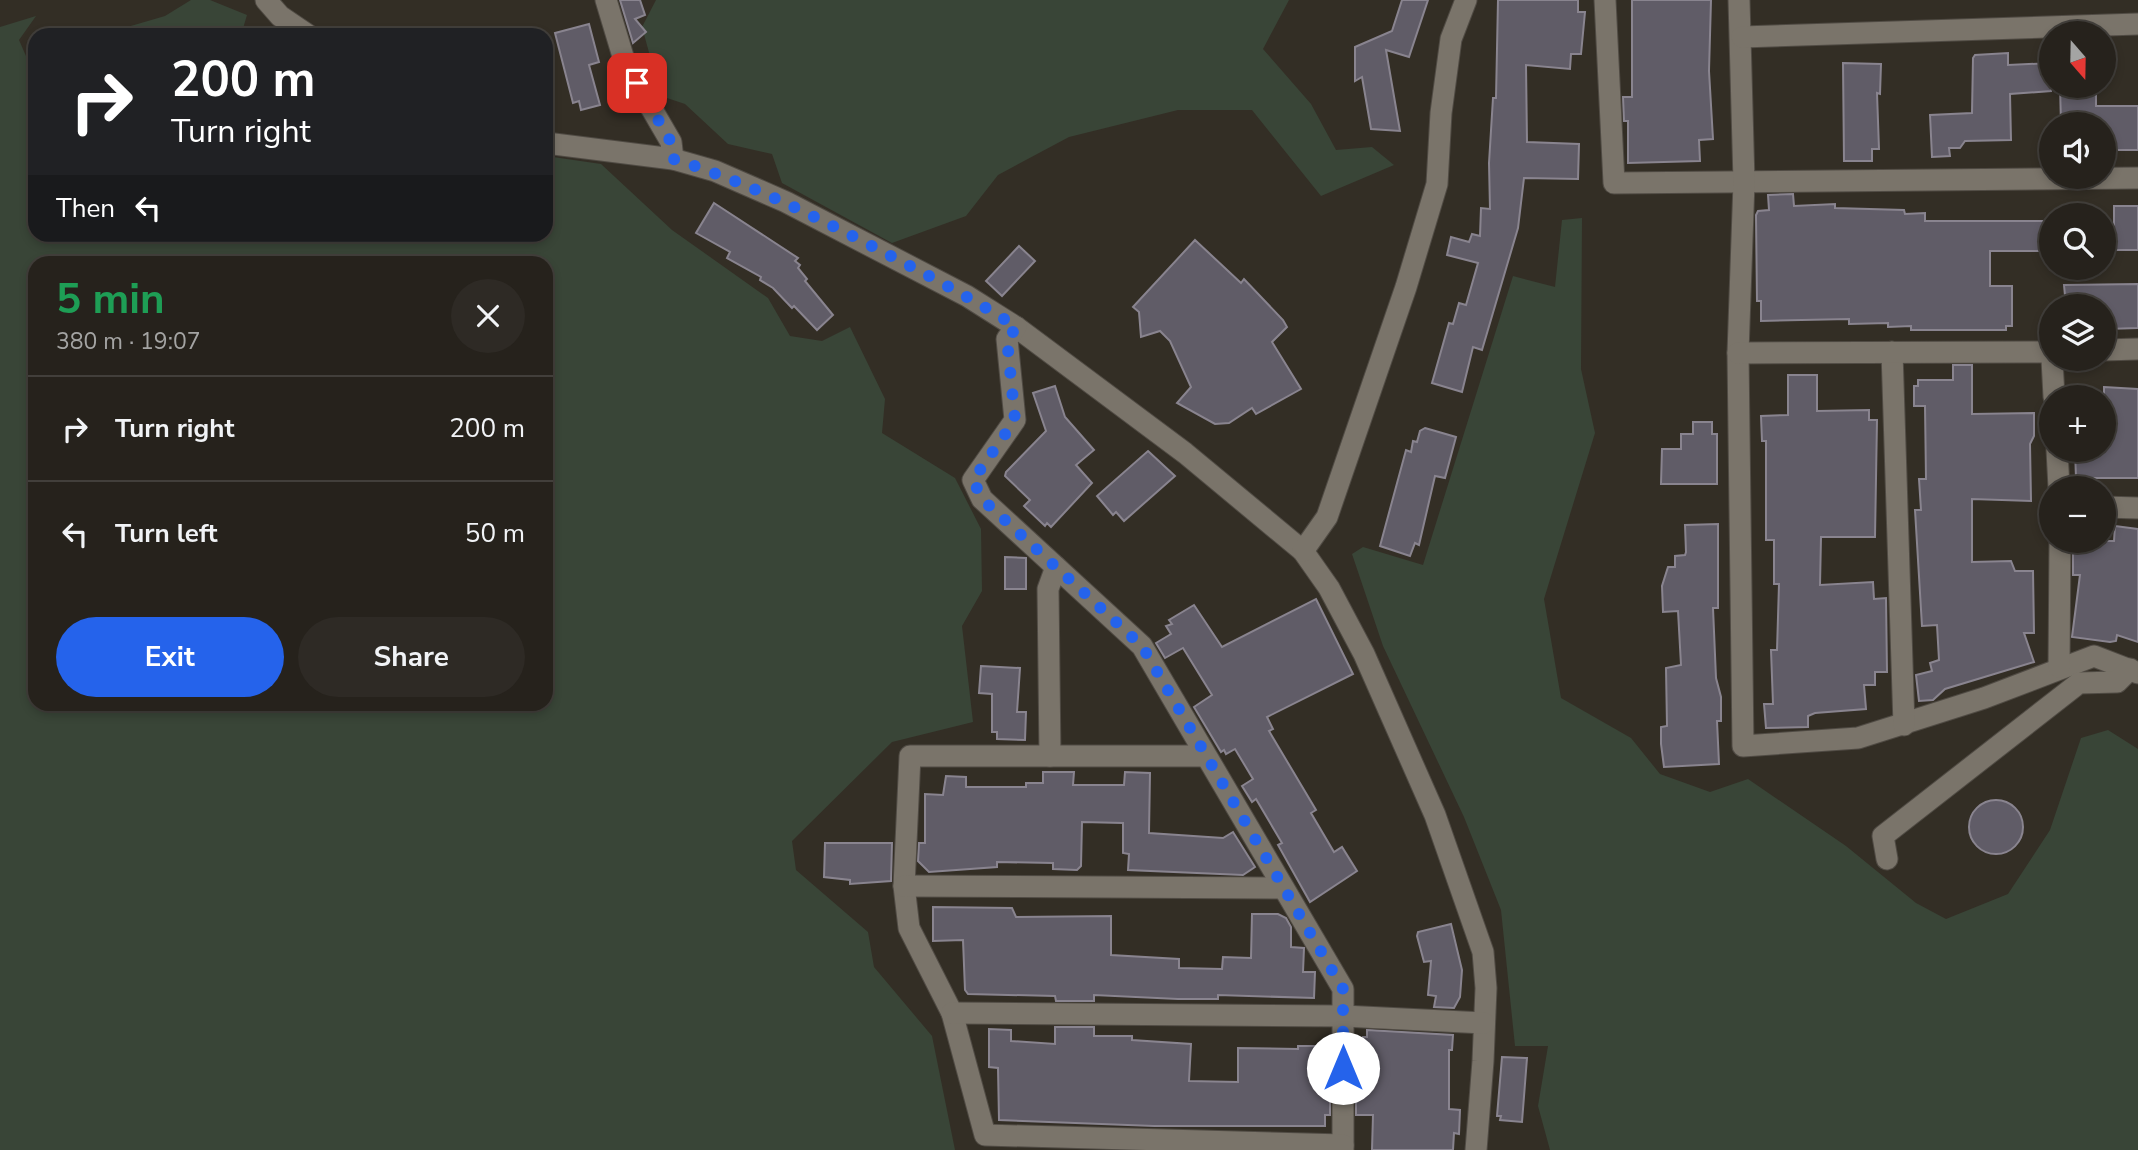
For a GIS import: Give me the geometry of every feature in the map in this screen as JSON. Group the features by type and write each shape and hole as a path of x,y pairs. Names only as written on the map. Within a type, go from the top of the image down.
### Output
{"street":[{"path":"266,0 280,16 298,28"},
{"path":"606,0 625,62 671,142 673,159"},
{"path":"1303,551 1327,517 1414,261 1437,184 1441,113 1451,38 1466,0"},
{"path":"1605,0 1614,183 2138,178"},
{"path":"1739,0 1744,182 1738,353 1743,746 1858,738 1904,726 2094,656 2134,671"},
{"path":"1742,37 2138,24"},
{"path":"553,144 673,159 715,171 786,202 967,296 1017,327 1185,453 1303,551 1344,613 1435,815 1483,952 1484,1023 1476,1150"},
{"path":"1017,327 1007,339 1015,420 973,480 982,499 1142,646 1343,989 1343,1148 985,1135 951,1013 909,928 904,886 910,756 1205,756"},
{"path":"2116,350 2138,349"},
{"path":"1892,352 1904,726"},
{"path":"1738,353 2039,352"},
{"path":"2116,507 2138,508"},
{"path":"2059,667 2060,553"},
{"path":"1050,756 1048,589 1056,567"},
{"path":"1887,859 1883,836 2079,683 2117,682 2134,671"},
{"path":"904,886 1282,888"},
{"path":"951,1013 1343,1016 1484,1023"}],"green space":[{"path":"191,0 210,0 247,15 243,28 124,28 165,16"},
{"path":"656,0 1289,0 1263,49 1311,104 1336,150 1372,147 1394,165 1321,196 1252,110 1178,110 1069,137 998,175 966,216 892,243 782,183 772,154 728,144 685,104 661,96 642,27"},
{"path":"36,16 19,40 28,56 28,242 553,242 553,157 601,164 672,230 768,298 790,336 822,341 850,327 885,399 882,433 955,478 981,529 982,591 962,626 973,722 892,742 792,841 796,870 868,932 874,967 932,1036 955,1150 0,1150 0,27"},
{"path":"1582,218 1581,369 1595,433 1544,599 1561,698 1631,738 1660,774 1710,792 1748,779 1846,846 1916,903 1946,919 2008,894 2050,830 2081,738 2108,730 2138,749 2138,1150 1550,1150 1538,1106 1548,1046 1515,1046 1501,910 1464,817 1383,646 1352,554 1363,547 1423,565 1513,276 1555,287 1562,220"}],"building":[{"path":"620,0 640,0 645,15 635,19 646,32 633,43"},
{"path":"1402,0 1428,0 1409,57 1386,50 1400,131 1371,129 1362,77 1355,81 1355,47 1392,31"},
{"path":"1498,0 1578,0 1578,12 1585,12 1581,54 1571,54 1570,69 1526,65 1527,142 1579,144 1578,179 1524,178 1518,228 1482,350 1473,347 1462,392 1432,383 1449,323 1453,324 1459,303 1466,305 1478,263 1447,255 1451,237 1469,242 1472,234 1480,236 1481,208 1490,209 1489,163 1493,98 1496,98"},
{"path":"1632,0 1711,0 1709,71 1713,139 1699,140 1700,161 1628,163 1628,121 1624,121 1623,97 1632,97"},
{"path":"589,24 599,62 589,65 600,105 581,110 579,101 573,103 555,33"},
{"path":"2008,53 2008,65 2039,64 2039,92 2010,94 2011,140 1965,141 1960,148 1949,148 1950,156 1932,157 1930,115 1972,113 1975,55"},
{"path":"1843,63 1881,64 1880,94 1877,93 1879,149 1872,149 1872,161 1844,161"},
{"path":"2060,98 2096,98 2096,106 2138,106 2138,150 2116,150 2116,112 2061,112"},
{"path":"1793,194 1794,206 1835,204 1835,208 1904,210 1905,214 1925,213 1925,221 2039,221 2039,251 1990,251 1990,286 2012,286 2012,326 2006,326 2006,330 1911,330 1911,326 1888,327 1888,323 1849,324 1849,319 1761,321 1761,301 1757,301 1756,215 1758,211 1769,210 1768,195"},
{"path":"714,203 798,258 795,261 807,279 805,281 833,315 817,330 794,306 792,308 773,288 760,280 761,277 727,258 730,252 696,233"},
{"path":"2116,206 2138,206 2138,250 2116,250"},
{"path":"1195,240 1241,283 1244,279 1283,320 1287,327 1272,342 1301,389 1256,414 1252,408 1229,423 1215,424 1177,403 1191,387 1170,341 1160,331 1141,337 1139,312 1133,307"},
{"path":"1019,246 1035,261 1002,296 986,281"},
{"path":"2138,284 2138,328 2116,329 2116,294 2065,294 2064,285"},
{"path":"1953,365 1972,365 1972,414 2034,413 2034,436 2030,444 2031,501 1972,499 1972,562 2011,561 2015,571 2033,571 2034,633 2024,633 2034,662 1945,689 1933,700 1919,701 1916,675 1932,671 1930,663 1939,660 1937,625 1922,626 1915,510 1921,510 1919,479 1926,479 1925,406 1914,406 1914,386 1918,386 1918,380 1953,380"},
{"path":"1788,375 1817,375 1817,411 1869,410 1869,420 1877,420 1875,537 1821,537 1820,585 1873,582 1874,599 1886,598 1887,672 1875,672 1875,685 1864,685 1866,709 1815,713 1808,716 1808,727 1766,728 1764,704 1773,704 1771,650 1777,650 1779,584 1774,584 1774,540 1766,540 1766,441 1762,441 1761,416 1788,415"},
{"path":"1055,386 1065,417 1094,450 1076,465 1092,483 1051,527 1047,523 1045,526 1024,506 1030,500 1005,476 1046,431 1033,393"},
{"path":"2116,388 2138,389 2138,478 2076,476 2075,462 2116,462"},
{"path":"1693,422 1712,422 1712,434 1717,434 1717,484 1661,484 1662,449 1681,449 1681,434 1693,434"},
{"path":"1425,428 1456,437 1445,478 1435,476 1419,545 1415,543 1410,556 1380,546 1406,450 1411,452 1413,441 1417,442 1420,431"},
{"path":"1148,451 1175,476 1124,521 1116,512 1113,515 1097,496"},
{"path":"1718,524 1718,608 1713,608 1716,678 1721,697 1721,721 1717,721 1719,764 1664,767 1661,727 1667,726 1666,668 1681,665 1678,611 1663,612 1662,586 1668,567 1675,567 1675,556 1685,555 1685,525"},
{"path":"2116,526 2138,529 2138,642 2117,635 2116,641 2110,642 2072,637 2080,575 2073,575 2073,553 2116,553"},
{"path":"1005,557 1026,558 1026,589 1005,589"},
{"path":"1316,599 1353,674 1267,717 1273,729 1269,731 1316,810 1311,813 1334,852 1342,847 1357,871 1310,902 1278,845 1282,843 1256,799 1252,802 1242,786 1253,779 1235,749 1226,754 1224,750 1221,752 1194,707 1212,695 1183,648 1165,658 1156,643 1171,634 1166,626 1172,624 1169,620 1194,605 1222,647"},
{"path":"981,666 1020,668 1017,712 1026,712 1025,740 997,739 997,732 992,732 992,694 979,693"},
{"path":"1043,772 1074,772 1073,785 1124,785 1125,772 1150,773 1149,833 1223,838 1233,832 1255,867 1243,875 1128,870 1129,854 1123,853 1123,823 1082,822 1081,866 1077,870 1053,869 1053,863 997,862 997,867 929,872 918,861 919,843 925,843 925,794 943,795 946,776 966,777 966,787 1026,787 1026,783 1043,783"},
{"path":"1996,800 2015,808 2023,827 2015,846 1996,854 1977,846 1969,827 1977,808"},
{"path":"825,843 892,843 891,881 850,884 850,880 824,877"},
{"path":"933,907 1012,908 1016,917 1111,916 1111,955 1179,959 1179,968 1222,969 1223,957 1251,958 1252,914 1278,914 1286,918 1291,927 1291,947 1304,948 1303,972 1315,972 1314,998 1218,995 1218,999 1178,999 1094,995 1094,1001 1056,1001 1055,996 968,994 965,990 963,940 933,941"},
{"path":"1451,924 1462,970 1460,997 1454,1008 1434,1007 1436,996 1428,995 1431,961 1424,962 1417,936 1418,932"},
{"path":"1055,1027 1094,1027 1094,1036 1132,1036 1132,1040 1191,1044 1189,1081 1238,1082 1238,1048 1298,1049 1298,1046 1321,1046 1320,1049 1330,1051 1330,1115 1325,1115 1325,1126 1154,1126 999,1120 998,1068 989,1067 989,1029 1011,1030 1011,1041 1055,1044"},
{"path":"1367,1030 1453,1035 1452,1050 1449,1050 1449,1109 1460,1110 1459,1134 1454,1133 1453,1150 1372,1150 1373,1115 1356,1115 1356,1050 1362,1050 1363,1037 1367,1037"},
{"path":"1502,1057 1527,1058 1522,1122 1500,1120 1501,1116 1497,1116"}],"route":[{"path":"637,83 671,142 673,159 715,171 786,202 967,296 1017,327 1007,339 1015,420 973,480 982,499 1142,646 1343,989 1343,1068"}]}
